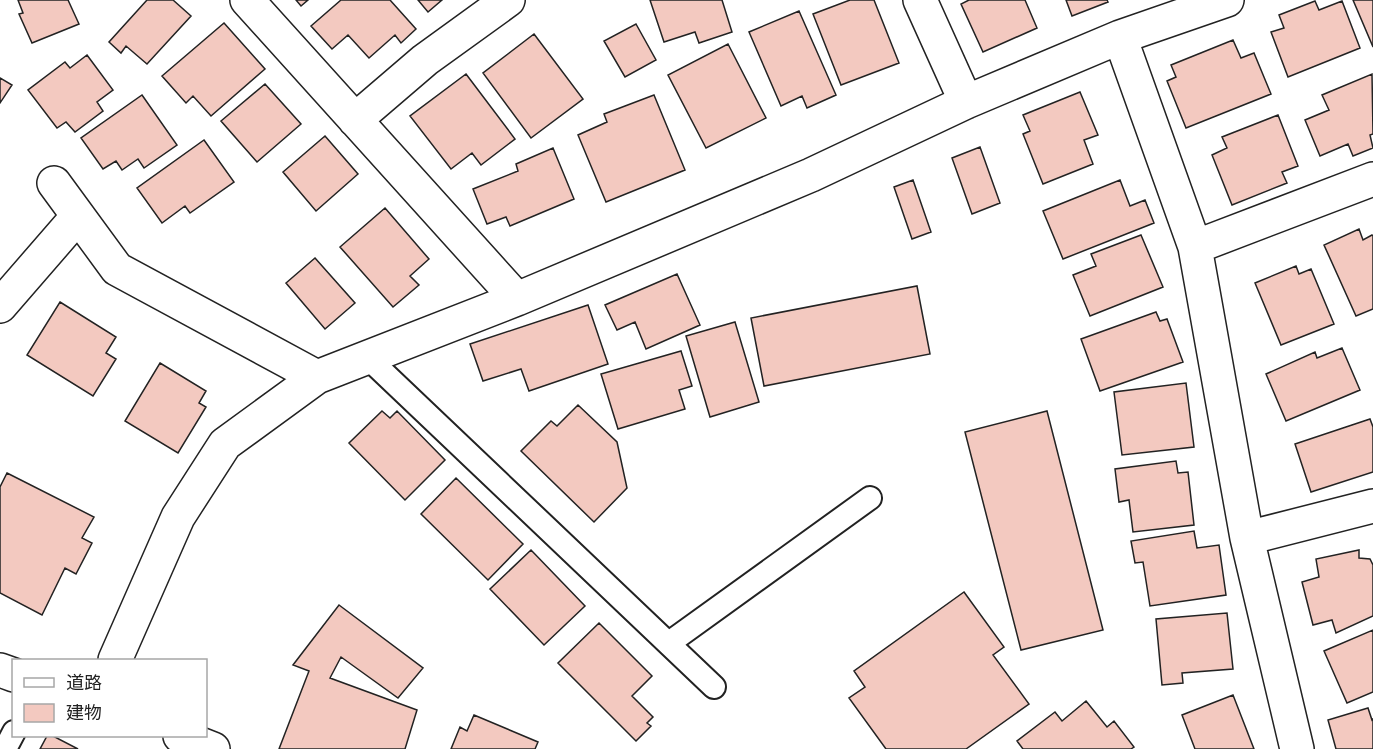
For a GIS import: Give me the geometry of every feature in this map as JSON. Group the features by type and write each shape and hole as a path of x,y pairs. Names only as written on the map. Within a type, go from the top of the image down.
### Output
{"street":[{"path":"247,0 518,299"},
{"path":"355,120 425,60 508,0"},
{"path":"920,0 966,102"},
{"path":"115,659 178,517 225,444 317,377 518,299 811,175 966,102 1120,37 1227,0"},
{"path":"1120,37 1195,247 1247,538 1297,749"},
{"path":"1195,247 1373,179"},
{"path":"54,183 117,269 317,377"},
{"path":"0,306 78,216"},
{"path":"1247,538 1373,506"},
{"path":"183,737 213,749"}],"lane":[{"path":"367,357 714,687"},
{"path":"669,643 870,498"}],"building":[{"path":"18,0 68,0 79,24 32,43 19,14 23,13"},
{"path":"147,0 173,0 191,16 147,64 126,46 121,53 109,42"},
{"path":"296,0 308,0 301,6"},
{"path":"341,0 390,0 416,29 401,43 395,35 369,58 348,35 332,49 311,26"},
{"path":"418,0 442,0 428,12"},
{"path":"650,0 722,0 732,32 699,43 695,32 664,42"},
{"path":"850,0 874,0 899,63 841,85 813,14"},
{"path":"969,0 1025,0 1037,28 983,52 961,4"},
{"path":"1066,0 1107,0 1108,2 1072,16"},
{"path":"1353,0 1373,0 1373,47"},
{"path":"1315,1 1319,10 1342,1 1360,48 1288,77 1271,32 1284,28 1279,15"},
{"path":"799,11 836,95 807,108 802,96 781,106 749,32"},
{"path":"224,23 265,69 211,116 193,96 186,103 162,76"},
{"path":"636,24 656,60 625,77 604,41"},
{"path":"534,34 583,99 531,138 483,73"},
{"path":"1233,40 1241,58 1254,53 1271,94 1186,128 1167,81 1176,77 1171,65"},
{"path":"728,44 766,118 706,148 668,75"},
{"path":"87,55 113,90 97,102 103,111 75,132 66,122 57,128 28,90 65,62 70,68"},
{"path":"466,74 515,139 481,165 472,153 451,169 410,116"},
{"path":"1372,74 1373,134 1370,135 1373,148 1353,156 1348,144 1320,156 1305,120 1329,110 1322,95"},
{"path":"0,78 12,85 0,103"},
{"path":"265,84 301,124 257,162 221,121"},
{"path":"1080,92 1098,135 1084,140 1093,164 1043,184 1023,134 1030,131 1023,115"},
{"path":"142,95 177,145 144,168 138,159 122,170 116,161 103,169 81,138"},
{"path":"654,95 685,170 606,202 578,135 607,122 604,114"},
{"path":"1278,115 1298,166 1282,172 1287,183 1232,205 1212,155 1227,148 1222,137"},
{"path":"325,136 358,174 316,211 283,172"},
{"path":"204,140 234,182 190,213 185,206 162,223 137,188"},
{"path":"980,147 1000,203 972,214 952,158"},
{"path":"553,148 574,199 510,226 506,217 487,224 473,189 518,171 516,164"},
{"path":"913,180 931,232 912,239 894,187"},
{"path":"1120,180 1130,206 1145,200 1154,223 1063,259 1043,211"},
{"path":"385,208 429,259 410,276 419,285 393,307 340,247"},
{"path":"1359,229 1363,240 1373,236 1373,309 1356,316 1324,245"},
{"path":"1141,235 1163,287 1090,316 1073,275 1096,266 1091,254"},
{"path":"315,258 355,303 325,329 286,283"},
{"path":"1296,266 1299,274 1311,269 1334,324 1281,345 1255,283"},
{"path":"677,274 700,325 646,349 635,322 617,330 605,305"},
{"path":"917,286 930,354 764,386 751,318"},
{"path":"60,302 116,337 106,353 116,359 93,396 27,355"},
{"path":"588,305 608,364 529,391 521,369 483,381 470,344"},
{"path":"1156,312 1160,321 1167,319 1183,362 1100,391 1081,339"},
{"path":"735,322 759,402 710,417 686,336"},
{"path":"1342,348 1360,390 1286,421 1266,374 1315,352 1317,358"},
{"path":"681,351 692,386 679,390 685,409 618,429 601,374"},
{"path":"160,363 206,391 199,403 206,407 178,453 125,421"},
{"path":"1186,383 1194,447 1122,455 1114,392"},
{"path":"578,405 617,442 627,488 594,522 521,451 551,421 557,426"},
{"path":"382,411 390,418 397,411 445,460 405,500 349,443"},
{"path":"1047,411 1103,630 1021,650 965,432"},
{"path":"1370,419 1373,427 1373,472 1311,492 1295,444"},
{"path":"1176,461 1178,473 1188,472 1194,525 1133,532 1129,500 1119,502 1115,469"},
{"path":"7,473 94,517 82,538 92,543 76,574 65,568 42,615 0,593 0,487"},
{"path":"456,478 523,544 488,580 421,514"},
{"path":"1194,531 1197,548 1219,545 1226,595 1150,606 1143,562 1135,563 1131,541"},
{"path":"531,550 585,606 544,645 490,589"},
{"path":"1359,550 1359,558 1370,559 1373,565 1373,616 1336,633 1332,620 1313,625 1302,582 1319,577 1316,559"},
{"path":"964,592 1004,647 993,655 1029,704 966,749 886,749 849,698 865,687 854,671"},
{"path":"339,605 423,668 398,698 341,657 330,678 417,710 405,749 279,749 309,671 293,665"},
{"path":"1227,613 1233,669 1182,673 1183,683 1162,685 1156,619"},
{"path":"599,623 652,676 632,696 653,717 647,723 651,726 636,741 558,663"},
{"path":"1373,630 1373,692 1347,703 1324,651"},
{"path":"1233,695 1254,749 1195,749 1182,715"},
{"path":"1086,701 1107,727 1114,721 1134,747 1131,749 1023,749 1017,741 1055,712 1062,721"},
{"path":"1368,708 1373,719 1373,749 1336,749 1328,720"},
{"path":"474,715 538,742 535,749 451,749 460,727 467,731"},
{"path":"46,737 55,737 78,749 40,749"}]}
